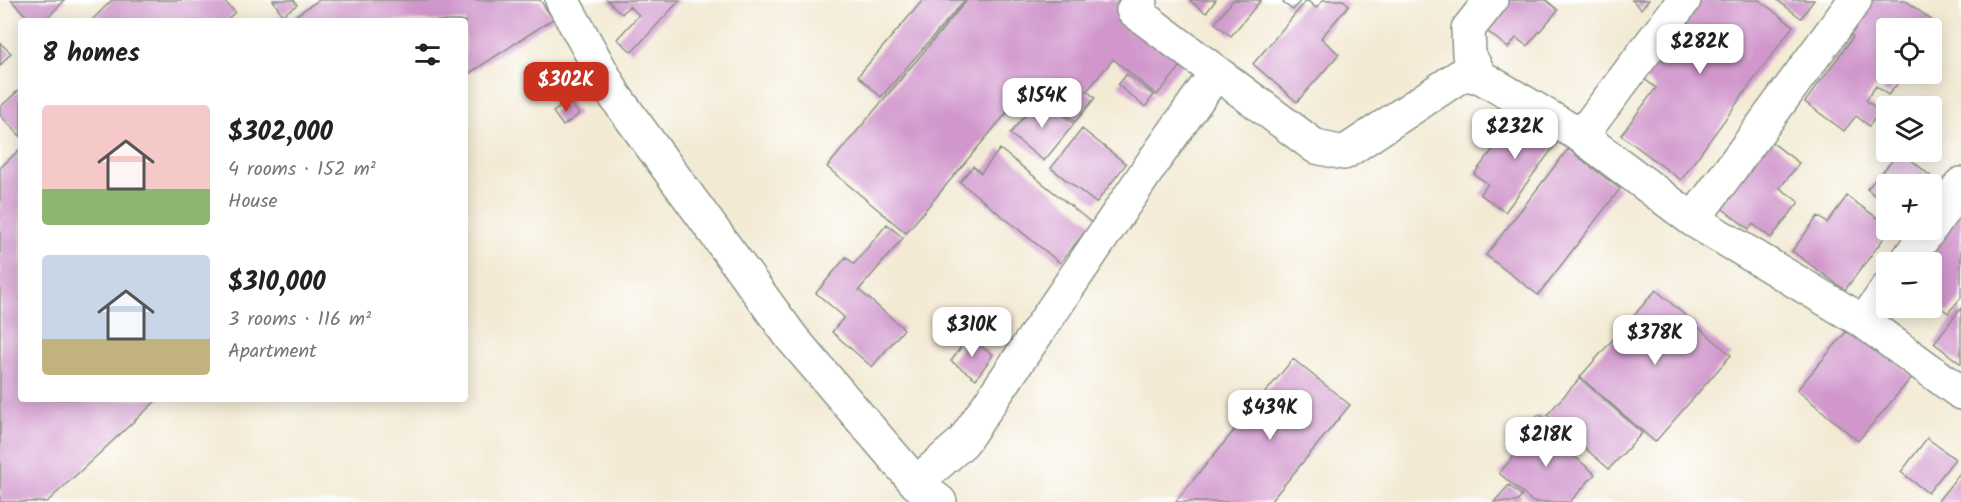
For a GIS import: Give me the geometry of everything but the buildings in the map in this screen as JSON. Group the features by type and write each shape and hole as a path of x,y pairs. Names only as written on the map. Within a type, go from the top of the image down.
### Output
{"street":[{"path":"562,0 615,96 792,338 928,493 1216,73"},
{"path":"1141,0 1133,10 1316,147 1344,153 1463,74 1481,77 1581,136 1693,220 1864,322 1961,393"},
{"path":"1481,77 1469,55 1468,29 1491,0"},
{"path":"1581,136 1684,0"},
{"path":"1693,220 1855,0"},
{"path":"1942,212 1961,184"},
{"path":"1864,322 1876,305"}]}
